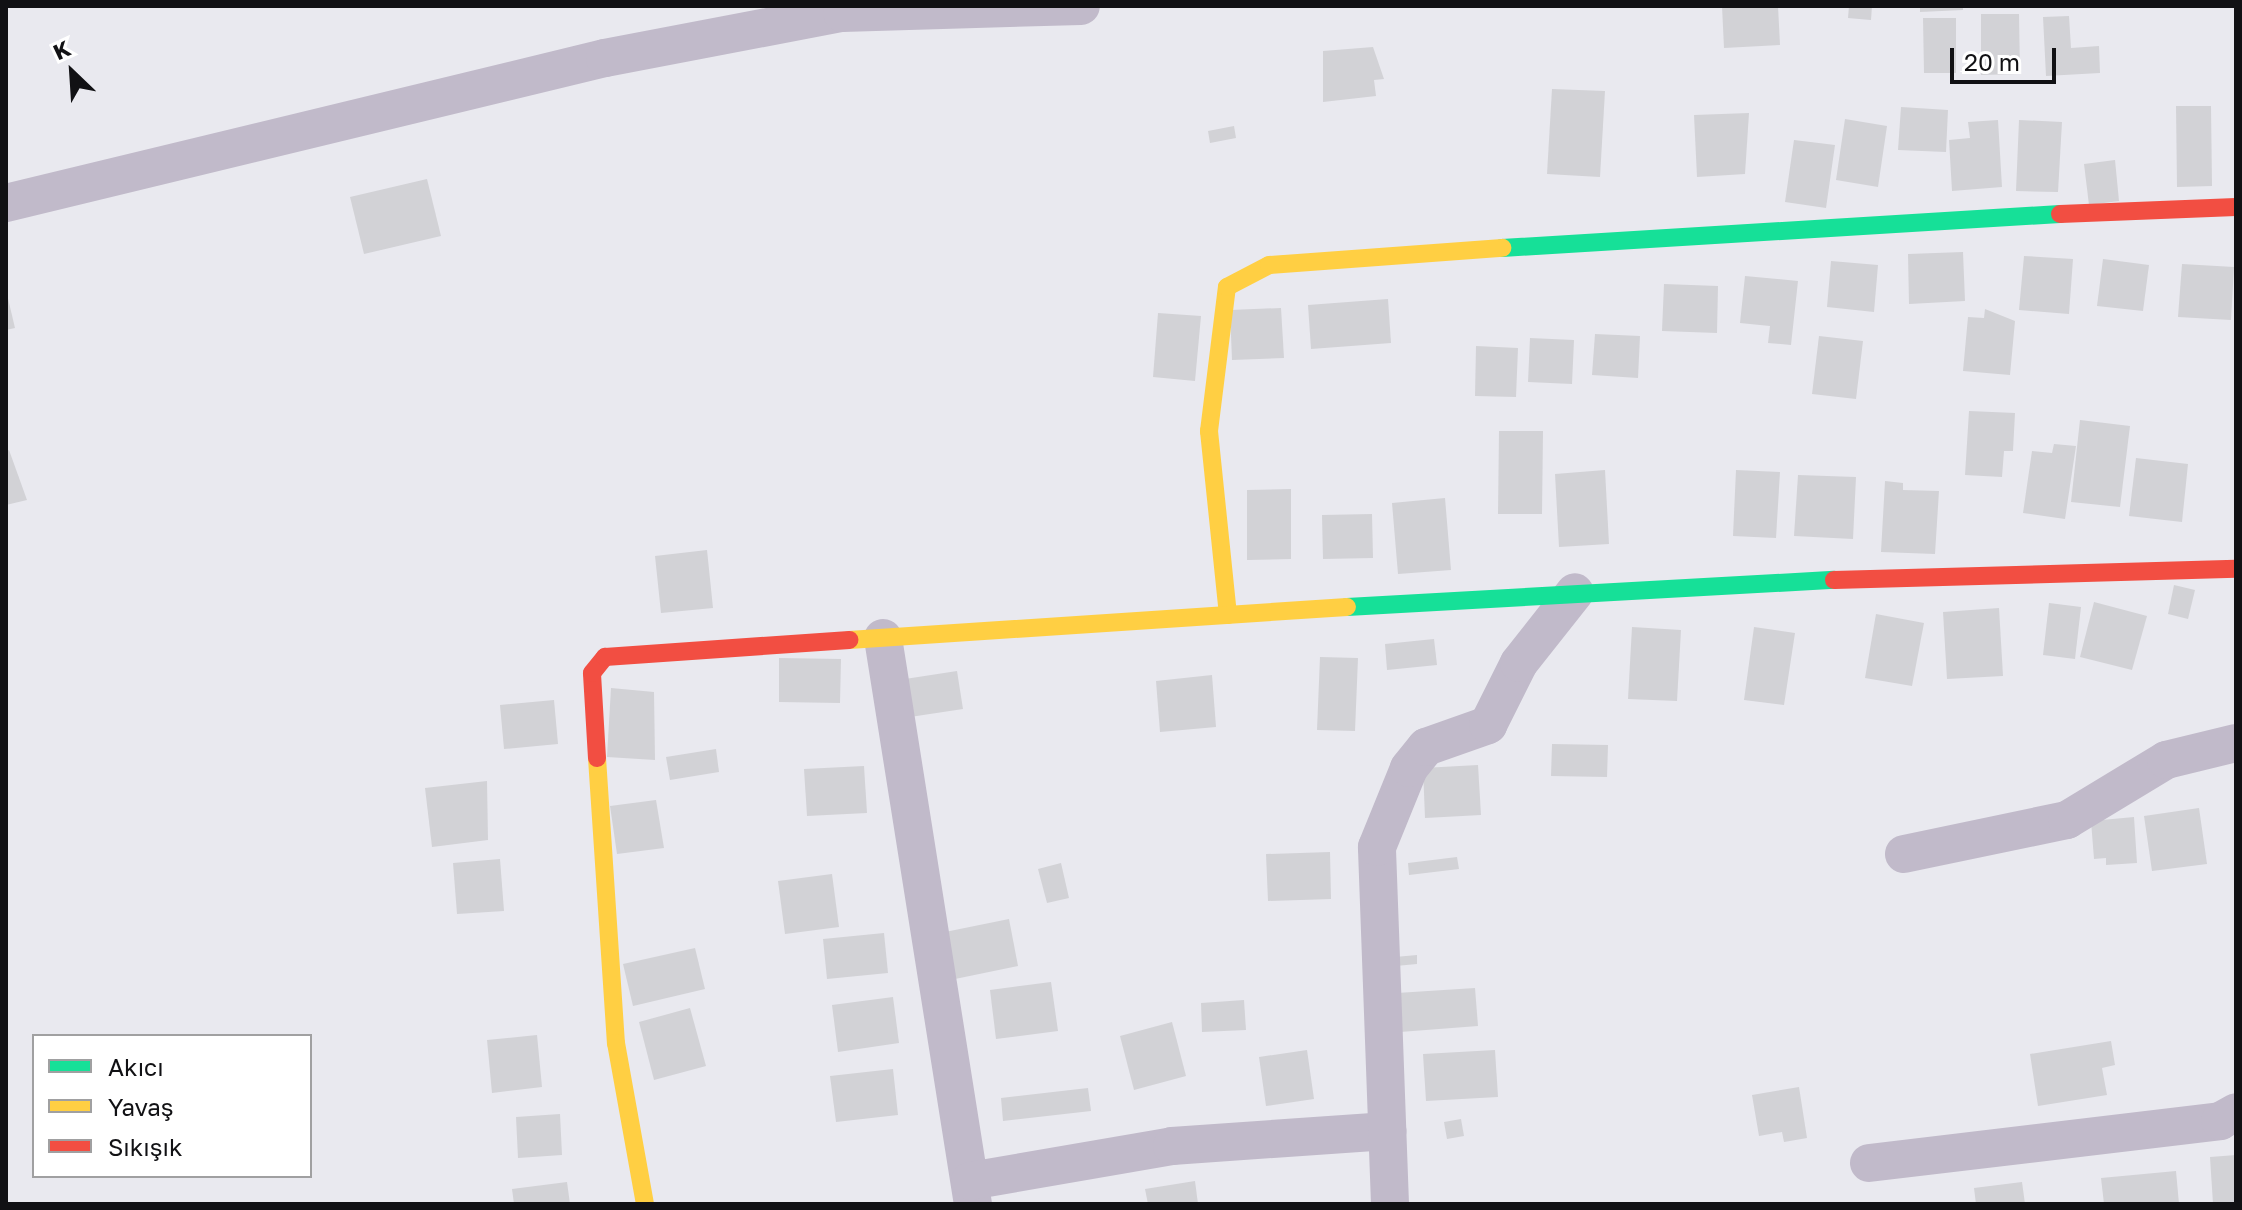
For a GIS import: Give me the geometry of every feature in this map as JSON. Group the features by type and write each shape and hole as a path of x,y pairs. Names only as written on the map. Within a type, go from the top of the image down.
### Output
{"street":[{"path":"6,203 605,58 842,13 1081,6"},
{"path":"1228,615 1209,431 1227,287 1269,265 1788,226 2236,207"},
{"path":"645,1204 616,1043 592,673 605,657 1575,592 2236,569"},
{"path":"1390,1204 1377,847 1409,768 1426,747 1488,725 1519,663 1575,592"},
{"path":"883,638 972,1193 1172,1146 1387,1131"},
{"path":"1904,854 2067,820 2166,760 2236,743"},
{"path":"1869,1163 2220,1121 2236,1112"}],"building":[{"path":"1722,6 1778,6 1780,45 1724,48"},
{"path":"1849,6 1872,6 1871,20 1848,18"},
{"path":"1920,6 1963,6 1963,10 1920,12"},
{"path":"1981,14 2019,14 2020,74 1981,75"},
{"path":"2069,16 2071,48 2099,46 2100,73 2046,76 2043,17"},
{"path":"1923,18 1956,18 1956,73 1924,73"},
{"path":"1373,47 1384,79 1374,80 1376,96 1323,102 1323,51"},
{"path":"1552,89 1605,91 1600,177 1547,174"},
{"path":"2176,106 2211,106 2212,186 2177,187"},
{"path":"1901,107 1948,110 1946,152 1898,150"},
{"path":"1749,113 1745,174 1697,177 1694,115"},
{"path":"1845,119 1887,126 1878,187 1836,180"},
{"path":"1998,120 2002,187 1952,191 1949,140 1970,138 1968,122"},
{"path":"2019,120 2062,122 2058,192 2016,191"},
{"path":"1234,126 1236,138 1210,143 1208,131"},
{"path":"1794,140 1835,145 1826,208 1785,202"},
{"path":"2115,160 2119,201 2089,205 2084,164"},
{"path":"427,179 441,236 364,254 350,197"},
{"path":"1963,252 1965,301 1909,304 1908,254"},
{"path":"2024,256 2073,259 2069,314 2019,310"},
{"path":"2103,259 2149,265 2143,311 2097,306"},
{"path":"1831,261 1878,265 1874,312 1827,307"},
{"path":"2182,264 2234,267 2231,320 2178,317"},
{"path":"1745,276 1798,281 1791,345 1768,343 1770,326 1740,323"},
{"path":"1664,284 1718,286 1717,333 1662,331"},
{"path":"6,290 15,328 6,330"},
{"path":"1388,299 1391,343 1311,349 1308,305"},
{"path":"1281,308 1284,358 1232,360 1230,310"},
{"path":"1985,309 2015,321 2010,375 1963,371 1968,317 1984,318"},
{"path":"1158,313 1201,316 1195,381 1153,377"},
{"path":"1595,334 1640,336 1638,378 1592,375"},
{"path":"1819,336 1863,341 1856,399 1812,394"},
{"path":"1530,338 1574,340 1572,384 1528,382"},
{"path":"1476,346 1518,348 1516,397 1475,396"},
{"path":"1969,411 2015,413 2013,451 2004,451 2002,477 1965,475"},
{"path":"2080,420 2130,426 2120,507 2071,502"},
{"path":"1499,431 1543,431 1542,514 1498,514"},
{"path":"2054,444 2076,446 2065,519 2023,513 2032,451 2052,453"},
{"path":"9,450 27,500 6,505 6,451"},
{"path":"2136,458 2188,464 2182,522 2129,516"},
{"path":"1605,470 1609,544 1559,547 1555,474"},
{"path":"1736,470 1780,472 1776,538 1733,536"},
{"path":"1798,475 1856,477 1853,539 1794,536"},
{"path":"1885,481 1903,483 1903,490 1939,491 1935,554 1881,552"},
{"path":"1291,489 1291,559 1247,560 1247,490"},
{"path":"1445,498 1451,570 1398,574 1392,503"},
{"path":"1372,514 1373,558 1323,559 1322,515"},
{"path":"707,550 713,608 661,613 655,556"},
{"path":"2174,585 2195,590 2188,619 2168,614"},
{"path":"2094,602 2147,616 2132,670 2080,657"},
{"path":"2049,603 2081,607 2075,659 2043,655"},
{"path":"1999,608 2003,676 1947,679 1943,612"},
{"path":"1876,614 1924,623 1912,686 1865,678"},
{"path":"1632,627 1681,630 1677,701 1628,699"},
{"path":"1754,627 1795,633 1784,705 1744,700"},
{"path":"1434,639 1437,665 1387,670 1385,644"},
{"path":"1320,657 1358,658 1355,731 1317,730"},
{"path":"779,658 841,659 840,703 779,702"},
{"path":"957,671 963,709 910,717 905,679"},
{"path":"1212,675 1216,727 1160,732 1156,681"},
{"path":"611,688 654,692 655,760 607,757"},
{"path":"554,700 558,744 504,749 500,705"},
{"path":"1552,744 1608,745 1607,777 1551,776"},
{"path":"716,749 719,772 670,780 666,757"},
{"path":"1478,765 1481,815 1425,818 1423,768"},
{"path":"864,766 867,813 807,816 804,769"},
{"path":"487,781 488,840 432,847 425,788"},
{"path":"656,800 664,848 617,854 610,806"},
{"path":"2199,808 2207,864 2152,871 2144,816"},
{"path":"2134,817 2137,863 2106,865 2106,858 2094,859 2091,821"},
{"path":"1330,852 1331,899 1268,901 1266,854"},
{"path":"1457,857 1459,869 1409,875 1408,863"},
{"path":"500,859 504,911 457,914 453,863"},
{"path":"1061,863 1069,898 1047,903 1038,869"},
{"path":"832,874 839,927 785,934 778,881"},
{"path":"1009,919 1018,966 955,979 945,932"},
{"path":"884,933 888,973 827,979 823,939"},
{"path":"695,948 705,989 633,1006 623,964"},
{"path":"1417,955 1417,964 1385,967 1384,958"},
{"path":"1051,982 1058,1031 996,1039 990,990"},
{"path":"1475,988 1478,1026 1400,1032 1397,993"},
{"path":"893,997 899,1043 838,1052 832,1005"},
{"path":"1244,1000 1246,1030 1202,1032 1201,1003"},
{"path":"690,1008 706,1066 654,1080 639,1022"},
{"path":"1172,1022 1186,1076 1134,1090 1120,1036"},
{"path":"537,1035 542,1087 492,1093 487,1040"},
{"path":"2111,1041 2115,1065 2102,1068 2107,1095 2038,1106 2030,1054"},
{"path":"1307,1050 1314,1099 1266,1106 1259,1057"},
{"path":"1495,1050 1498,1097 1426,1101 1423,1054"},
{"path":"893,1069 898,1115 836,1122 830,1076"},
{"path":"1799,1087 1807,1138 1784,1142 1782,1132 1759,1136 1752,1095"},
{"path":"1088,1088 1091,1111 1003,1121 1001,1098"},
{"path":"560,1114 562,1155 518,1158 516,1117"},
{"path":"1461,1119 1464,1136 1447,1139 1444,1122"},
{"path":"2236,1155 2236,1204 2213,1204 2210,1157"},
{"path":"2176,1171 2179,1204 2104,1204 2101,1178"},
{"path":"1195,1181 1198,1204 1148,1204 1145,1189"},
{"path":"567,1182 570,1204 514,1204 512,1189"},
{"path":"2022,1182 2025,1204 1976,1204 1974,1188"}],"traffic: fast":[{"path":"1502,248 2060,214"},
{"path":"1347,607 1834,580"}],"traffic: slow":[{"path":"1228,615 1209,431 1227,287 1269,265 1502,248"},
{"path":"849,640 1347,607"},
{"path":"597,758 616,1043 645,1204"}],"traffic: jam":[{"path":"2060,214 2236,207"},
{"path":"1834,580 2236,569"},
{"path":"597,758 592,673 605,657 849,640"}]}
